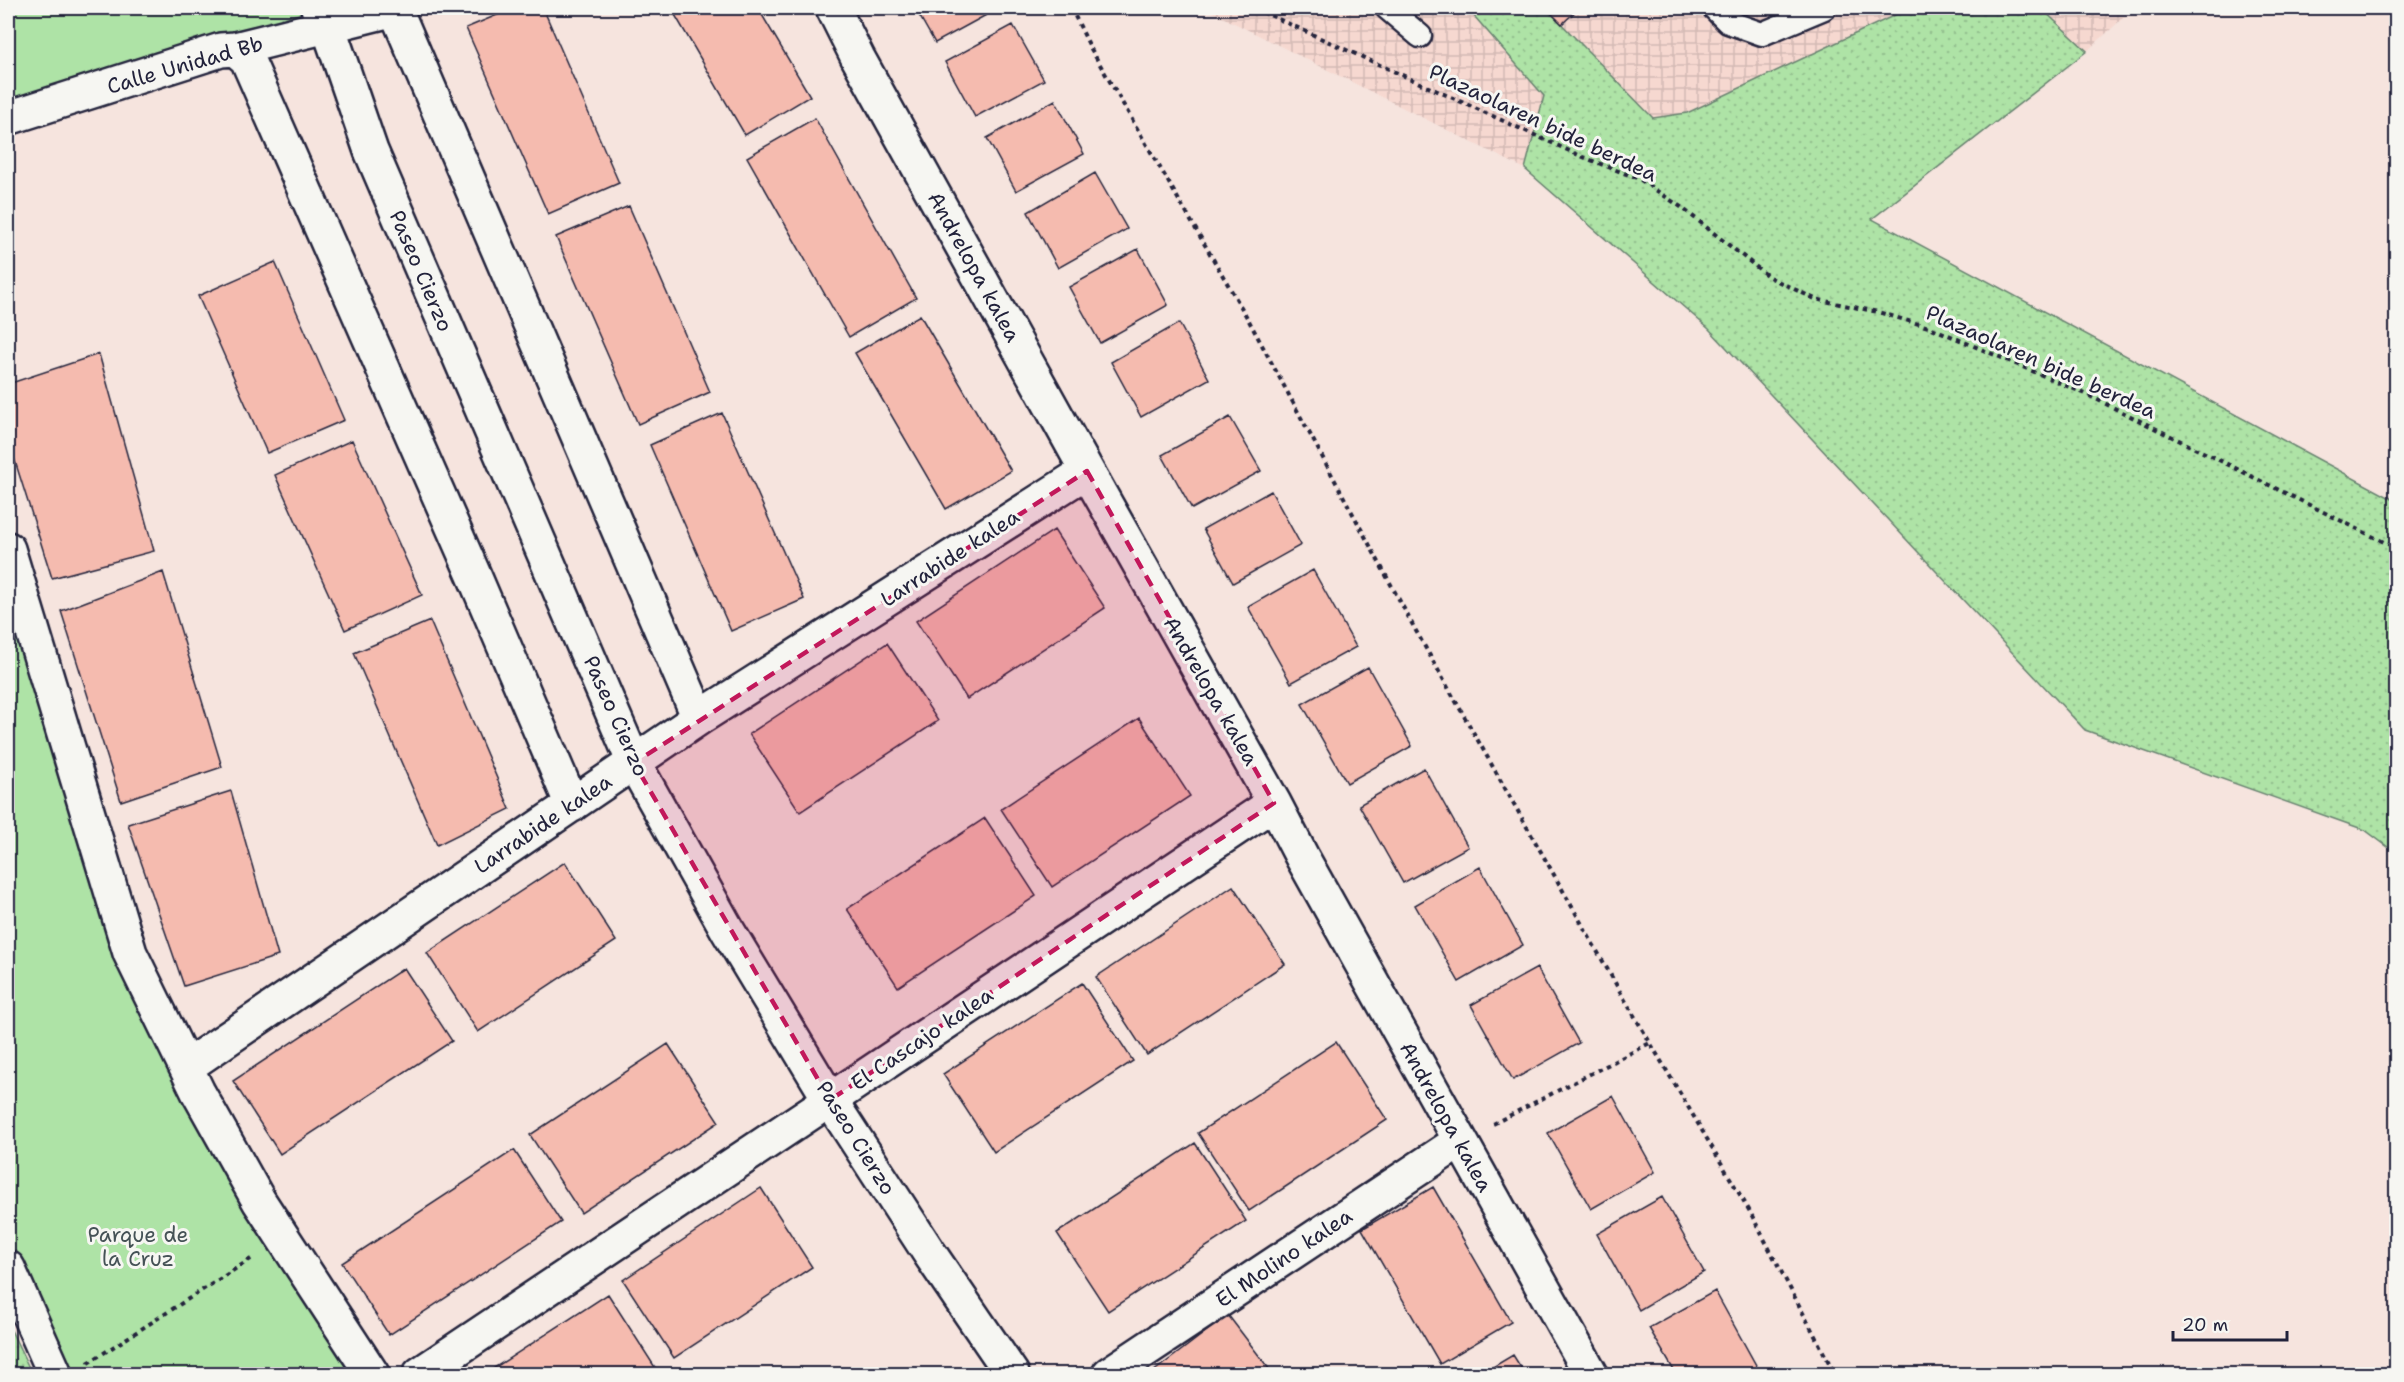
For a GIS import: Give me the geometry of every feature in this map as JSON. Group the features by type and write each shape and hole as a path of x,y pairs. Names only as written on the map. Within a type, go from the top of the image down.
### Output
{"street":[{"name":"Calle Unidad Bb","path":"8,118 221,50 235,49 323,17 399,8"},
{"path":"399,8 404,30 699,718"},
{"name":"Andrelopa kalea","path":"833,8 858,58 1087,471 1591,1374"},
{"name":"Paseo Cierzo","path":"323,17 370,151 634,763 728,931 830,1100 930,1254 1012,1374"},
{"path":"235,49 247,59 473,573 572,805"},
{"name":"Larrabide kalea","path":"186,1067 699,718 1087,471"},
{"path":"8,549 130,953 186,1067 259,1201 372,1374"},
{"name":"El Cascajo kalea","path":"420,1374 1274,803"},
{"name":"El Molino kalea","path":"1108,1374 1460,1141"},
{"path":"8,1268 67,1371"}],"lane":[{"path":"1387,8 1420,36"},
{"path":"1714,8 1728,22 1762,34 1824,8"}],"path":[{"path":"1071,8 1091,49 1248,319 1422,641 1650,1042 1749,1210 1835,1374"},
{"name":"Plazaolaren bide berdea","path":"1254,8 1584,157 1639,179 1681,207 1769,277 1815,299 1878,312 1932,328 2088,395 2397,548"},
{"path":"1460,1141 1650,1042"},
{"path":"67,1371 283,1238"}],"highlighted area":[{"path":"1087,471 1274,803 830,1100 634,763"}],"shaded area":[{"path":"1204,8 2134,8 2087,51 1871,219 1525,169"}],"green space":[{"path":"8,8 431,8 8,119"},
{"path":"1467,8 1546,8 1653,118 1687,113 1910,8 2041,8 2087,51 1872,219 2396,501 2396,853 2365,830 2085,730 1709,329 1525,169 1544,96"},
{"name":"Parque de la Cruz","path":"8,561 130,953 372,1374 55,1374 8,1268"},
{"path":"8,1324 32,1374 8,1374"}],"building":[{"path":"514,8 543,8 619,183 548,214 466,28"},
{"path":"671,8 758,8 810,96 745,135"},
{"path":"915,8 999,8 935,43"},
{"path":"1546,8 1579,8 1562,24"},
{"path":"1013,25 1044,80 975,117 945,62"},
{"path":"1055,100 1084,154 1016,191 987,138"},
{"path":"815,118 916,298 849,337 747,157"},
{"path":"1095,173 1127,229 1058,268 1028,212"},
{"path":"629,206 710,392 638,424 556,237"},
{"path":"1138,249 1168,305 1100,343 1069,287"},
{"path":"275,262 344,420 267,453 198,296"},
{"path":"920,315 1011,471 946,509 855,353"},
{"path":"1179,323 1209,379 1141,417 1111,362"},
{"path":"99,354 154,551 52,578 8,439 8,384"},
{"path":"722,413 804,599 731,631 650,445"},
{"path":"1230,417 1261,471 1192,509 1162,455"},
{"path":"352,440 422,595 345,630 275,475"},
{"path":"1271,491 1301,545 1233,583 1203,529"},
{"path":"1054,530 1105,608 967,699 916,621"},
{"path":"1313,570 1356,647 1291,683 1248,607"},
{"path":"163,572 222,767 121,801 61,611"},
{"path":"430,621 510,809 437,845 354,653"},
{"path":"887,643 938,721 800,812 749,734"},
{"path":"1368,667 1412,746 1347,783 1302,704"},
{"path":"1139,718 1190,796 1052,887 1001,809"},
{"path":"1424,768 1468,847 1403,883 1359,805"},
{"path":"231,791 278,956 184,986 128,824"},
{"path":"985,818 1036,896 898,987 847,909"},
{"path":"565,862 616,941 478,1032 427,953"},
{"path":"1480,867 1523,945 1459,982 1415,905"},
{"path":"1233,886 1285,964 1147,1055 1096,977"},
{"path":"404,968 452,1041 280,1154 233,1081"},
{"path":"1537,968 1579,1043 1513,1080 1471,1005"},
{"path":"1082,983 1133,1061 994,1152 943,1074"},
{"path":"1336,1042 1387,1120 1249,1211 1198,1133"},
{"path":"668,1044 719,1122 581,1213 530,1135"},
{"path":"1613,1096 1655,1172 1591,1209 1548,1133"},
{"path":"1195,1143 1246,1221 1108,1311 1057,1233"},
{"path":"514,1150 561,1222 389,1335 342,1263"},
{"path":"1433,1187 1511,1322 1440,1364 1362,1229"},
{"path":"761,1188 812,1267 674,1358 623,1280"},
{"path":"1662,1197 1704,1272 1639,1310 1597,1234"},
{"path":"1715,1291 1757,1367 1745,1374 1676,1374 1649,1328"},
{"path":"608,1294 658,1372 655,1374 485,1374"},
{"path":"1228,1315 1273,1374 1155,1374 1153,1372"},
{"path":"1513,1355 1525,1374 1481,1374"},
{"path":"870,1367 875,1374 859,1374"}]}
